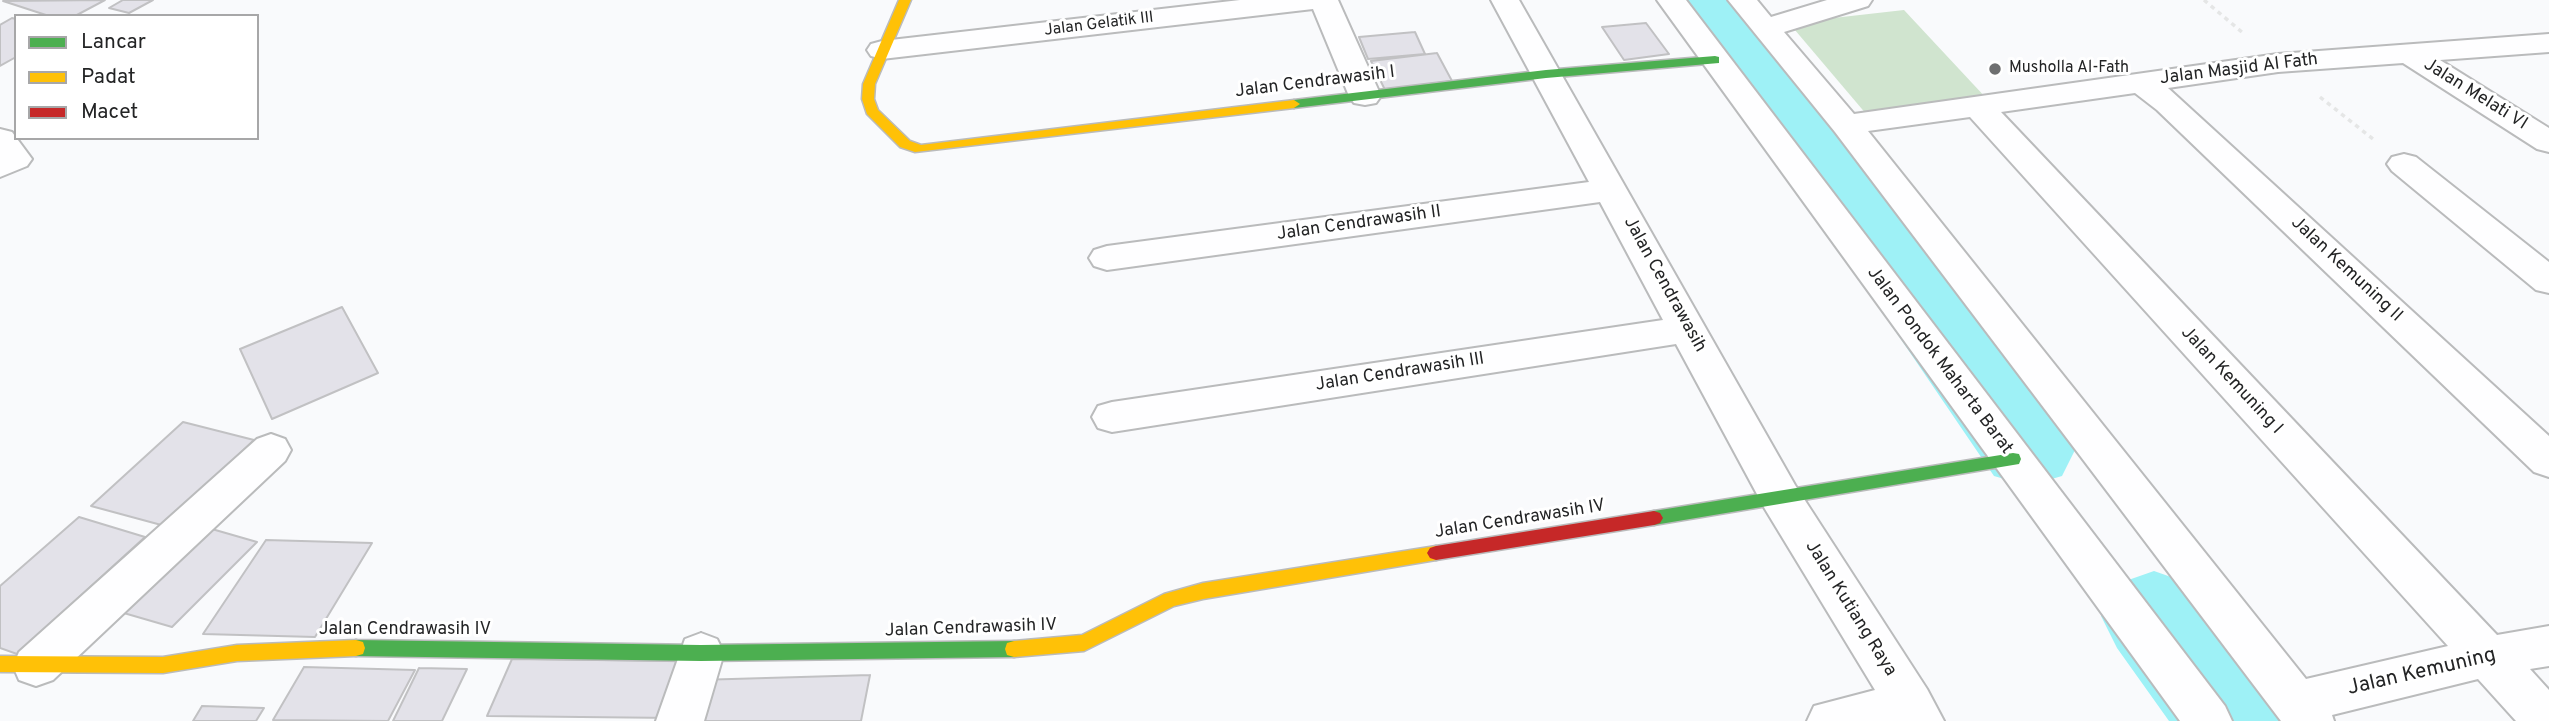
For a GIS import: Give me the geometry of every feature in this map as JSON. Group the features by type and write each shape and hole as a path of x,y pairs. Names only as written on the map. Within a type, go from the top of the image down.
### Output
{"street":[{"path":"882,50 905,0"},
{"name":"Jalan Gelatik III","path":"882,50 1316,0"},
{"path":"1324,0 1365,96"},
{"name":"Jalan Cendrawasih","path":"1505,0 1780,497"},
{"name":"Jalan Pondok Maharta Barat","path":"1671,0 2208,721"},
{"path":"1742,0 1846,125 2303,712"},
{"path":"1765,28 1858,0"},
{"name":"Jalan Masjid Al Fath","path":"1846,125 2278,63 2549,43"},
{"name":"Jalan Cendrawasih I","path":"882,50 869,84 872,111 905,145 920,149 1546,74 1715,60"},
{"name":"Jalan Melati VI","path":"2407,53 2547,139"},
{"name":"Jalan Kemuning II","path":"2141,82 2168,103 2549,461"},
{"name":"Jalan Kemuning I","path":"1977,105 2547,721"},
{"path":"0,139 16,159 0,167"},
{"path":"2404,164 2549,281"},
{"name":"Jalan Cendrawasih II","path":"1107,258 1611,190"},
{"name":"Jalan Cendrawasih III","path":"1112,417 1689,329"},
{"path":"18,665 271,450"},
{"name":"Jalan Cendrawasih IV","path":"18,665 163,665 237,653 324,648 701,653 1038,649 1084,643 1170,599 1203,591 2013,459"},
{"name":"Jalan Kutiang Raya","path":"1780,497 1915,713"},
{"name":"Jalan Kemuning","path":"2303,712 2486,657 2549,646"},
{"path":"680,721 701,653"},
{"path":"1831,721 1915,713"}],"green space":[{"path":"1904,10 1987,99 1867,115 1789,23"}],"building":[{"path":"105,0 79,14 43,14 3,1"},
{"path":"123,0 153,0 129,13 109,8"},
{"path":"14,18 14,58 0,66 0,25"},
{"path":"1646,23 1669,54 1624,60 1602,27"},
{"path":"1415,32 1425,54 1368,59 1359,37"},
{"path":"1437,53 1452,81 1385,90 1371,61"},
{"path":"342,307 378,373 272,419 240,349"},
{"path":"183,422 254,440 165,526 91,506"},
{"path":"79,517 145,537 17,654 0,648 0,586"},
{"path":"198,525 257,542 172,627 110,609"},
{"path":"266,540 372,543 315,637 203,634"},
{"path":"512,659 694,661 675,718 487,716"},
{"path":"304,667 415,670 388,721 273,720"},
{"path":"419,668 467,669 442,721 393,721"},
{"path":"870,675 861,721 685,721 697,680"},
{"path":"202,706 264,708 256,721 193,721"}],"waterway":[{"path":"1703,0 2028,450"},
{"path":"2154,616 2234,721"}],"traffic: fast":[{"path":"1294,104 1546,74 1715,60"},
{"path":"1654,518 2013,459"},
{"path":"356,648 701,653 1014,649"}],"traffic: slow":[{"path":"905,0 869,84 868,99 872,111 905,144 920,149 1294,104"},
{"path":"1014,649 1084,643 1170,599 1203,591 1436,553"},
{"path":"0,664 163,665 237,653 356,648"}],"traffic: jam":[{"path":"1436,553 1654,518"}],"place":[{"name":"Musholla Al-Fath","path":"1995,69"}]}
